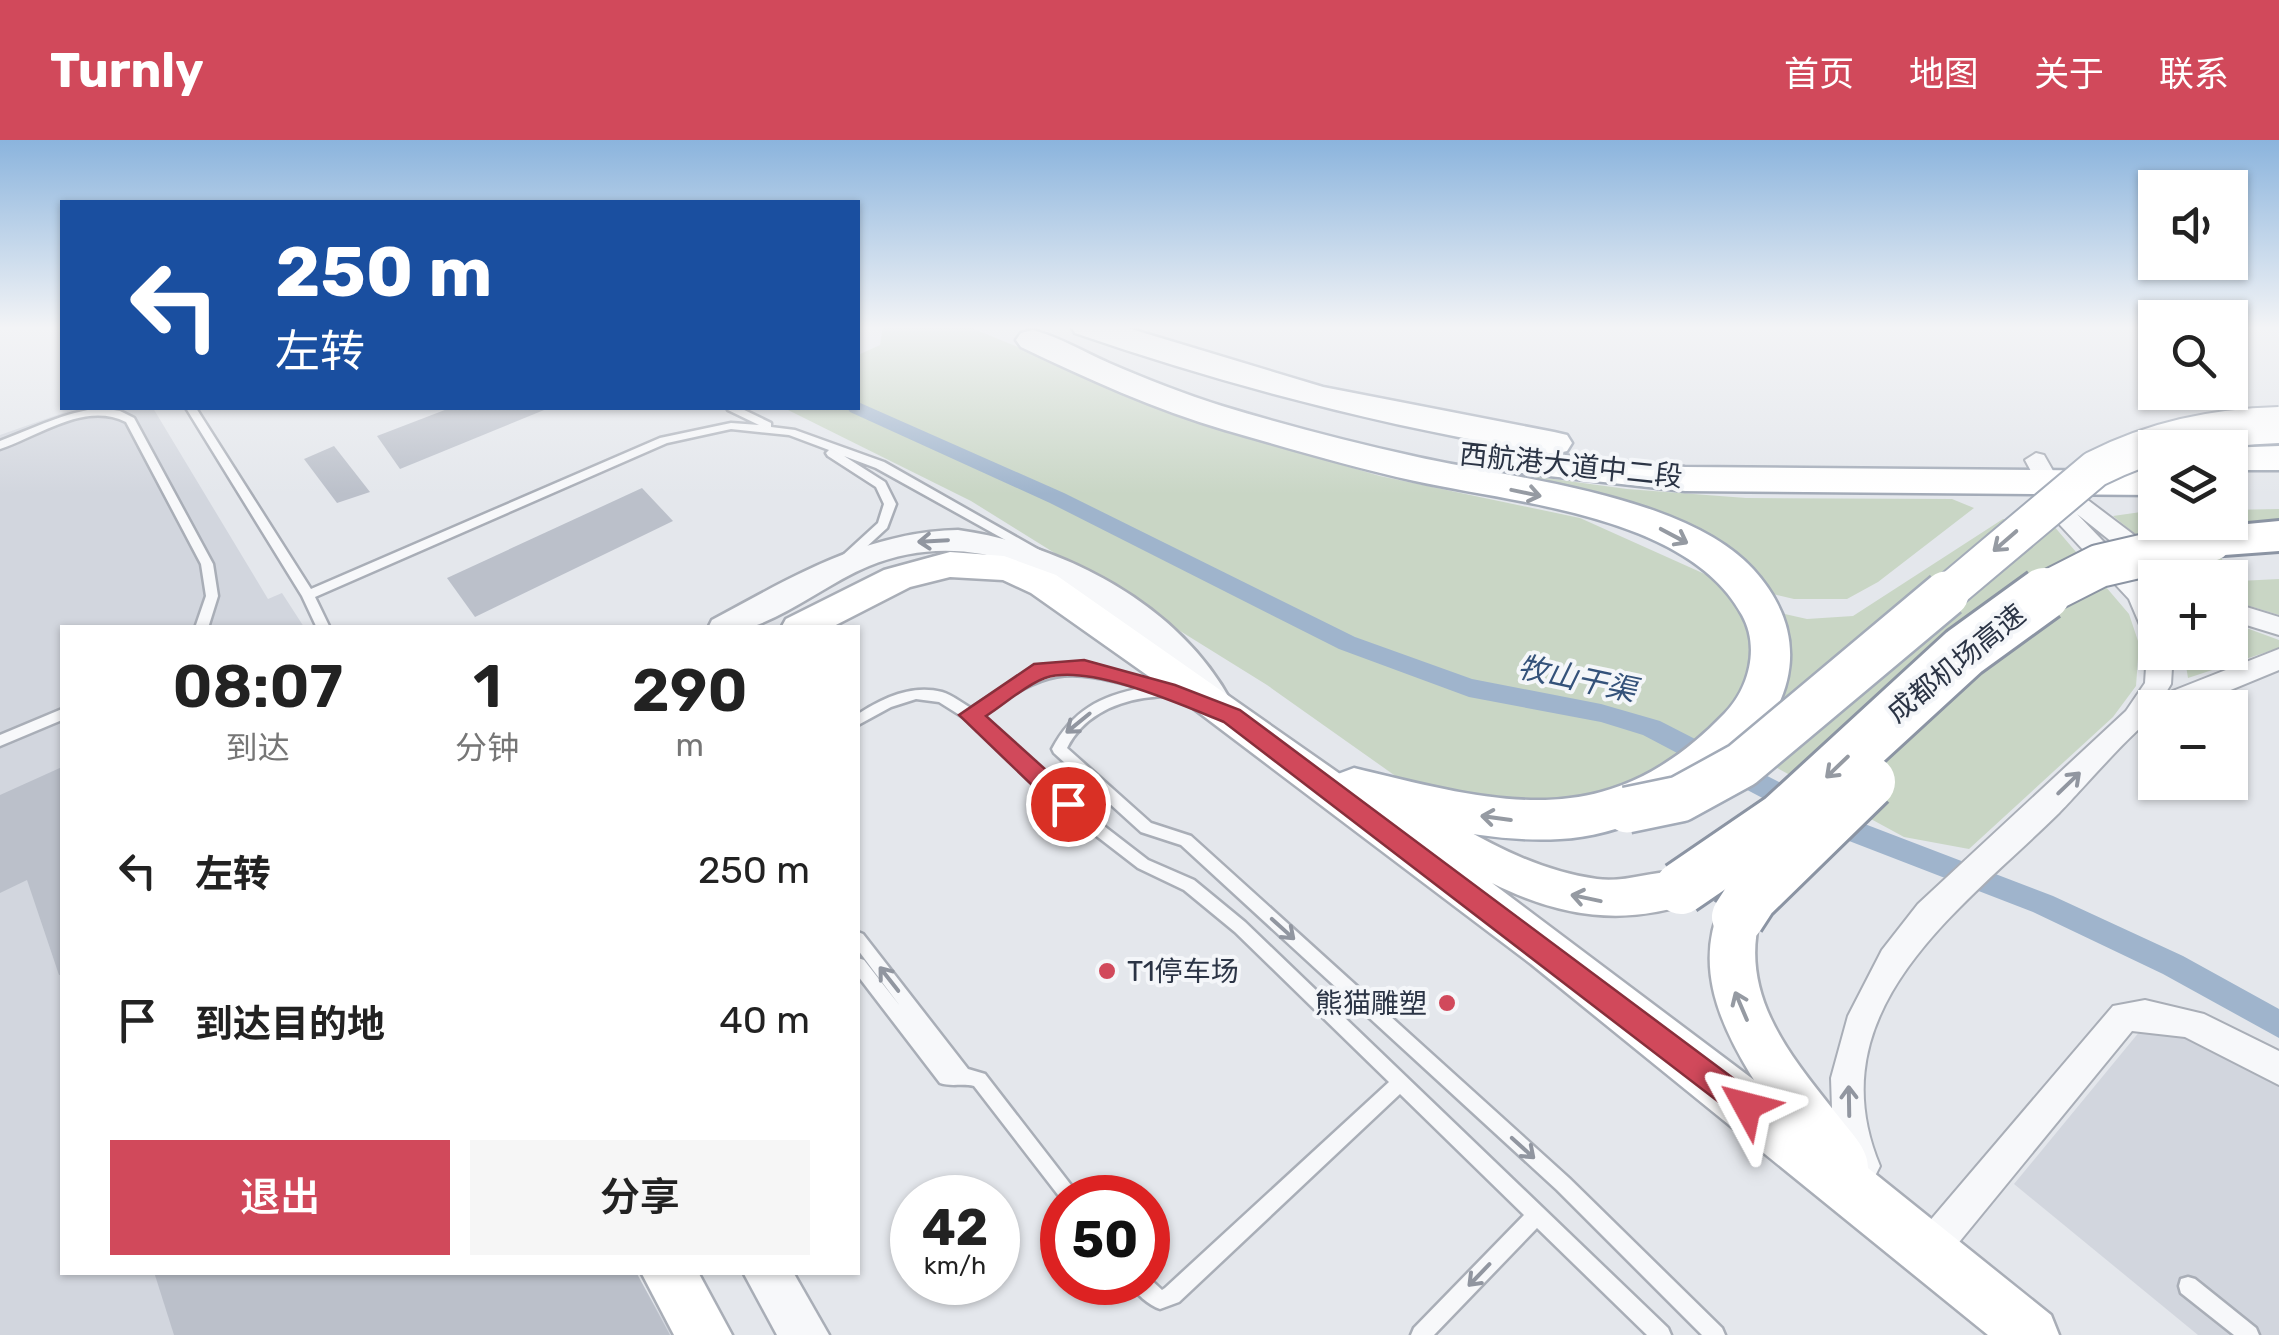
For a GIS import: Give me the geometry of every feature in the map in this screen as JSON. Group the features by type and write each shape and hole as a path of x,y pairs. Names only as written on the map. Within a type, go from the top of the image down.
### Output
{"highway":[{"name":"成都机场高速","path":"1681,888 1708,874 1784,815 1923,683 1994,625 2067,579 2100,566 2210,540 2279,536"},
{"name":"成都机场高速","path":"1738,917 1751,896 1950,700 2081,605 2135,579 2279,557"}],"main road":[{"path":"1124,382 1210,414 1411,468 1582,505 1660,528 1708,554 1740,581 1761,609 1773,649 1760,700 1738,730 1700,766 1627,810"},
{"name":"西航港大道中二段","path":"1165,382 1214,398 1426,449 1544,468 1685,479 2045,472 2138,461"},
{"name":"西航港大道中二段","path":"1254,382 1428,425 1554,444 1675,454 2045,472 2138,481"},
{"path":"1354,786 1515,820 1576,820 1680,799 1742,765 2095,469 2134,448 2172,437 2279,425"},
{"path":"2248,458 2279,458"},
{"path":"2248,483 2279,483"},
{"path":"805,625 875,588 925,570 992,565 1052,574 1899,1225 2006,1328"},
{"path":"1234,717 1354,786 1555,890 1616,904 1657,898 1681,888"},
{"path":"1738,917 1729,963 1748,1021 1899,1225"},
{"path":"670,1275 704,1335"}],"street":[{"path":"2045,472 2152,560"},
{"path":"2045,472 2068,520 2138,594"},
{"path":"730,625 830,571 882,549 933,540 998,548 1052,574"},
{"path":"2248,617 2279,626"},
{"path":"2204,690 2279,659"},
{"path":"2138,723 1909,936 1880,984 1851,1061 1850,1125 1857,1157 1899,1225 2124,1017 2152,1012 2214,1032 2279,1068"},
{"path":"768,1275 805,1335"}],"lane":[{"path":"192,410 308,595 323,625"},
{"path":"736,410 772,428 880,465 1052,574"},
{"path":"0,446 99,411 117,412 130,420 207,564 212,596 202,625"},
{"path":"308,595 664,440 707,429 772,428"},
{"path":"815,442 881,485 890,504 886,520 874,536 830,571"},
{"path":"970,715 1041,670 1084,668 1167,690 1234,717"},
{"path":"1167,690 1136,692 1075,721 1059,748 1146,828 1186,840 1563,1184 1714,1335"},
{"path":"860,719 886,702 916,694 942,697 970,715 1086,820 1143,864 1190,885 1240,927 1661,1335"},
{"path":"0,740 60,715"},
{"path":"860,942 954,1076"},
{"path":"860,967 954,1076 980,1080 1054,1175"},
{"path":"1170,1296 1400,1083"},
{"path":"1421,1335 1537,1215"},
{"path":"2188,1286 2249,1335"}],"shaded area":[{"path":"71,410 154,410 268,599 282,593 303,625 60,625 60,1275 637,1275 672,1335 0,1335 0,435"},
{"path":"2140,1031 2189,1033 2279,1081 2279,1335 2198,1335 2014,1184"}],"green space":[{"path":"860,382 1104,382 1223,430 1380,476 1580,518 1707,575 1739,604 1807,619 1853,616 2003,519 2053,525 2129,614 2138,641 2136,686 2113,717 1969,849 1904,837 1720,737 1656,782 1556,805 1478,800 1411,787 1267,685 971,501 788,410 860,410"},
{"path":"1415,460 1627,489 1746,498 1952,499 1974,508 1878,582 1847,599 1794,599 1773,594 1751,571 1697,533"},
{"path":"2279,509 2279,521 2248,523 2248,510"},
{"path":"2138,512 2138,536 2113,516"},
{"path":"2143,540 2207,540 2223,560 2167,560"},
{"path":"2279,579 2279,615 2248,606 2248,581"},
{"path":"2248,629 2279,640 2279,648 2248,658"},
{"path":"2187,670 2212,670 2188,678"}],"building":[{"path":"445,410 544,410 400,469 377,436"},
{"path":"334,446 370,492 337,503 304,459"},
{"path":"642,488 673,521 475,617 447,578"},
{"path":"60,768 60,975 27,880 0,893 0,795"},
{"path":"155,1275 638,1275 670,1335 174,1335"}],"waterway":[{"name":"牧山干渠","path":"860,409 1057,498 1347,643 1469,688 1601,713 1651,728 1840,826 2043,904 2173,965 2279,1024"}],"place":[{"name":"T1停车场","path":"1107,971"},
{"name":"熊猫雕塑","path":"1447,1003"}],"route":[{"path":"1068,804 970,715 1041,670 1084,668 1167,690 1232,716 1747,1106"}]}
